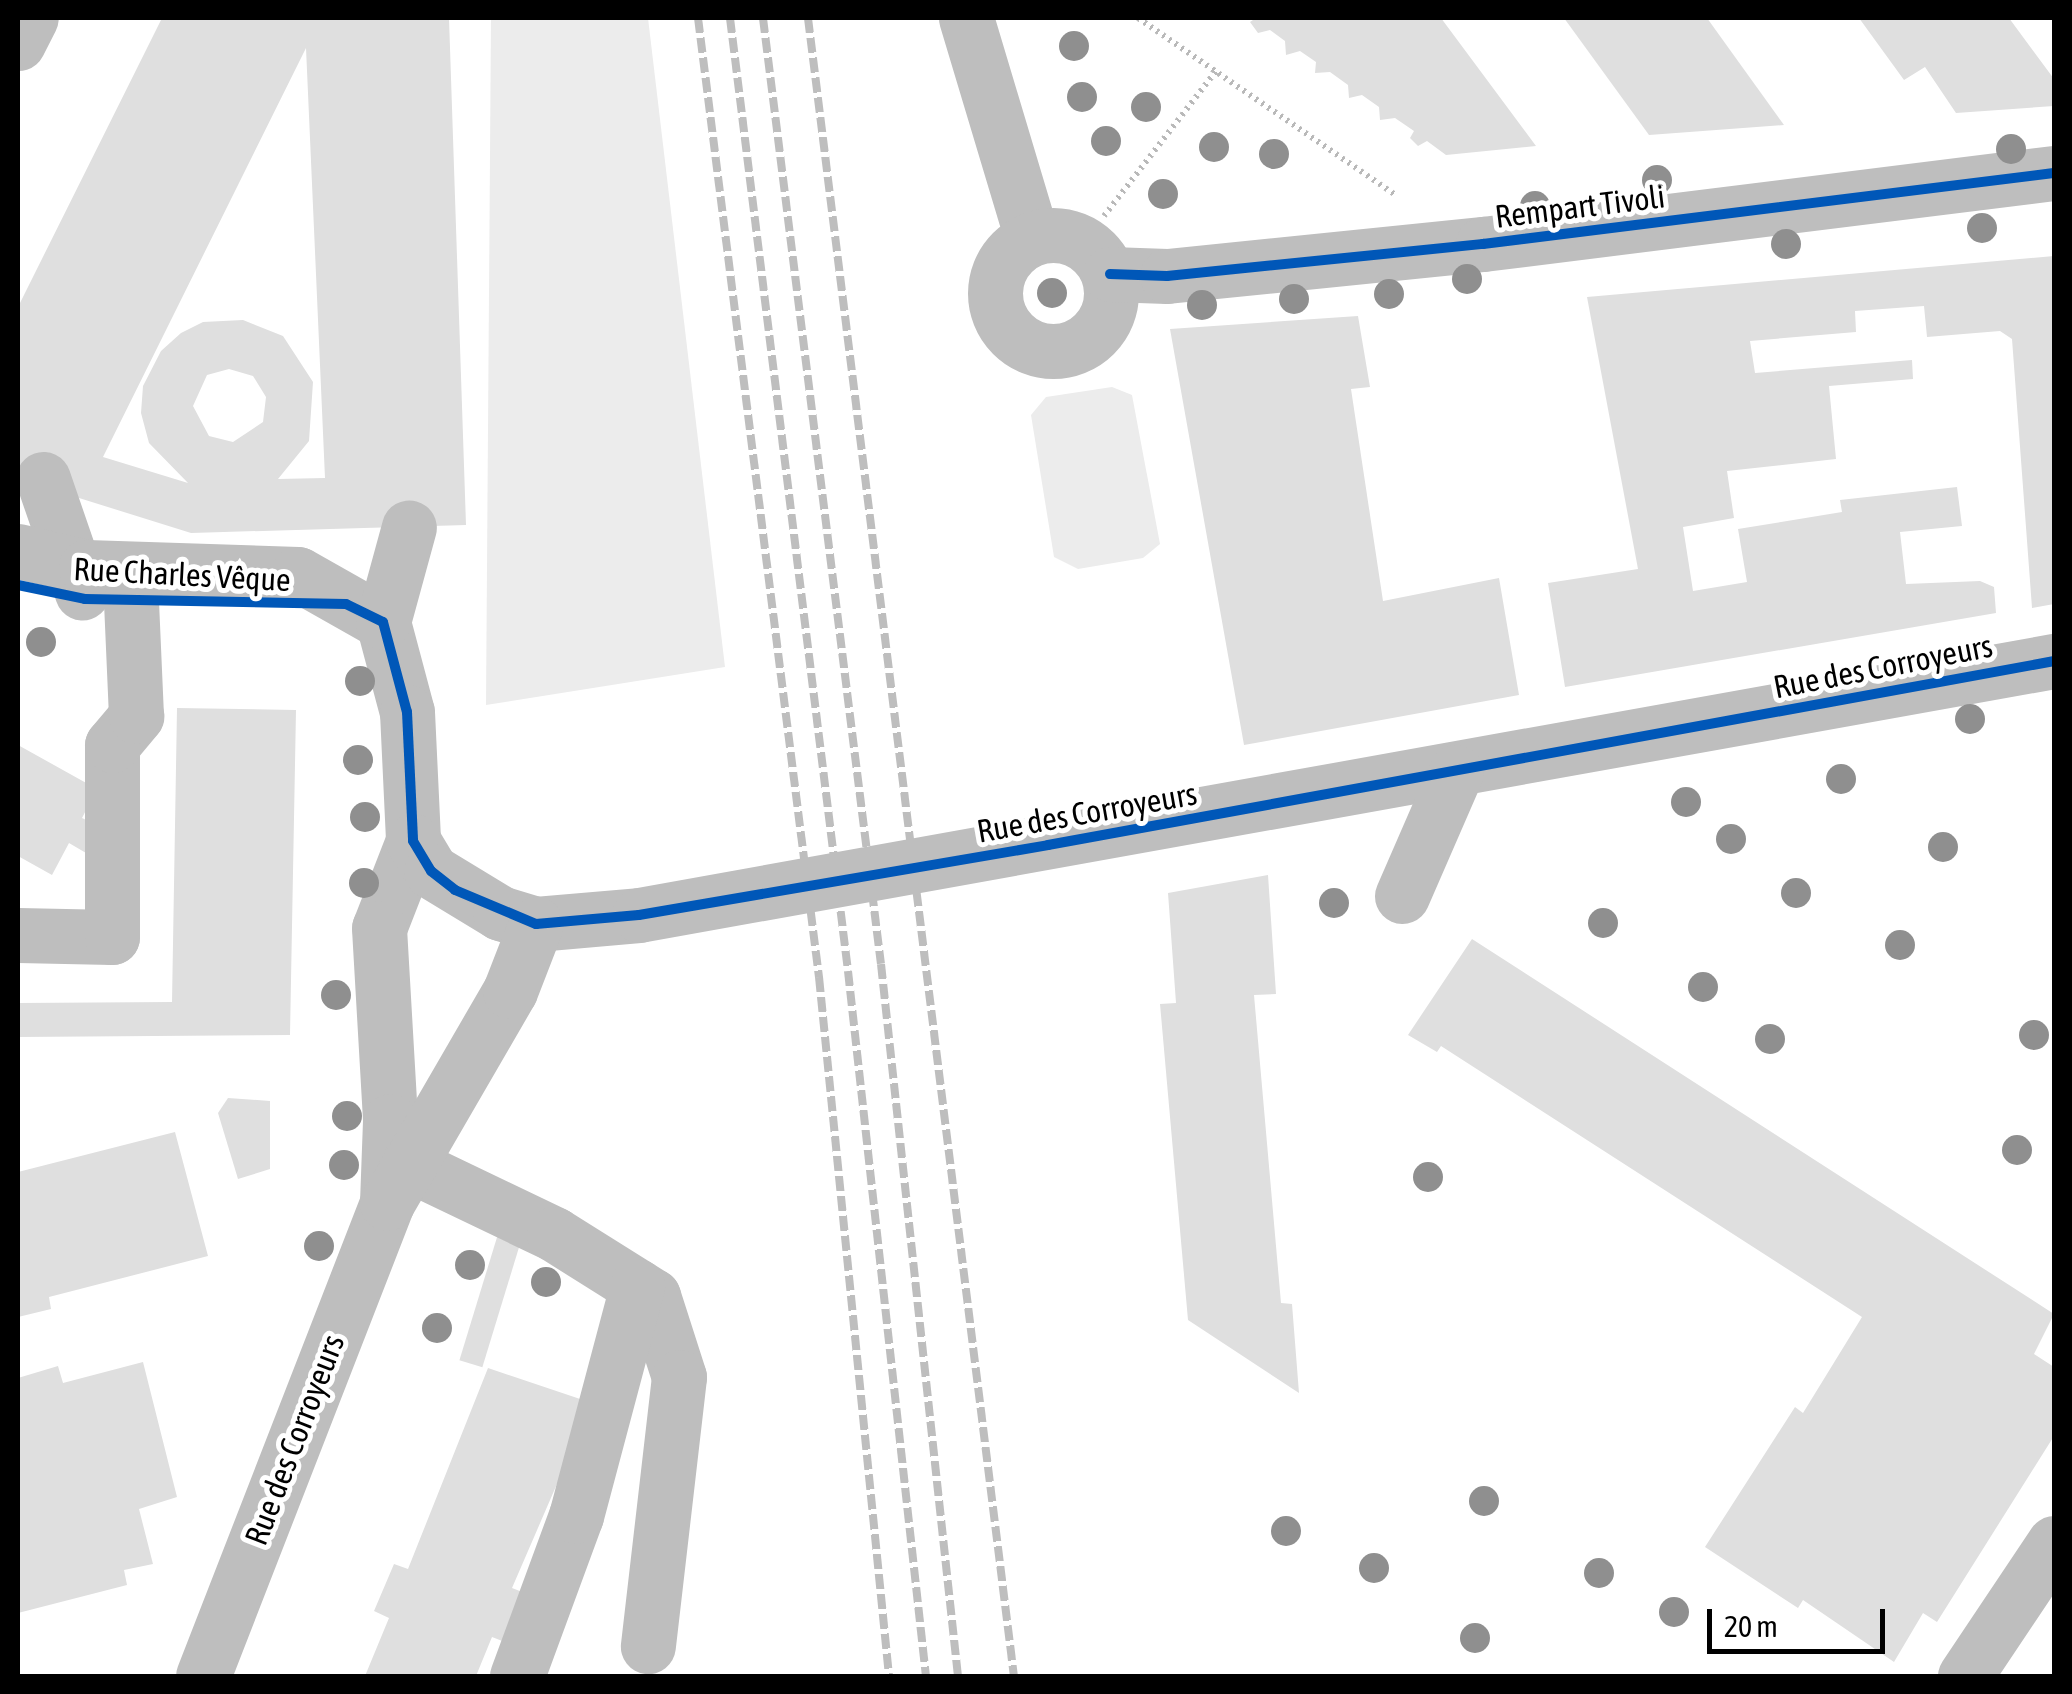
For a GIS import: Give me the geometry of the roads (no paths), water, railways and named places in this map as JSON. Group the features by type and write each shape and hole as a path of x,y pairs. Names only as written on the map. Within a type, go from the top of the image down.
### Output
{"street":[{"path":"18,43 31,18"},
{"name":"Rempart Tivoli","path":"966,18 1075,252 1167,276 1425,250 2054,173"},
{"path":"18,935 112,937 112,745 136,716 97,588 53,484"},
{"name":"Rue des Corroyeurs","path":"392,527 365,613 407,712 413,842 379,928 397,1183"},
{"name":"Rue Charles Vêque","path":"18,551 97,588"},
{"name":"Rue Charles Vêque","path":"18,585 97,588 365,613"},
{"name":"Rue des Corroyeurs","path":"413,842 431,871 455,890 536,924 638,915 1456,772 2054,661"},
{"path":"1402,896 1456,772"},
{"name":"Rue des Corroyeurs","path":"203,1676 397,1183 510,990 536,924"},
{"path":"397,1183 554,1234 652,1296 678,1377 648,1646"},
{"path":"517,1676 576,1516 637,1286"},
{"path":"1964,1676 2054,1543"}],"railway":[{"path":"698,18 819,977 889,1676"},
{"path":"730,18 848,971 926,1676"},
{"path":"763,18 881,964 958,1676"},
{"path":"808,18 1014,1676"}]}
